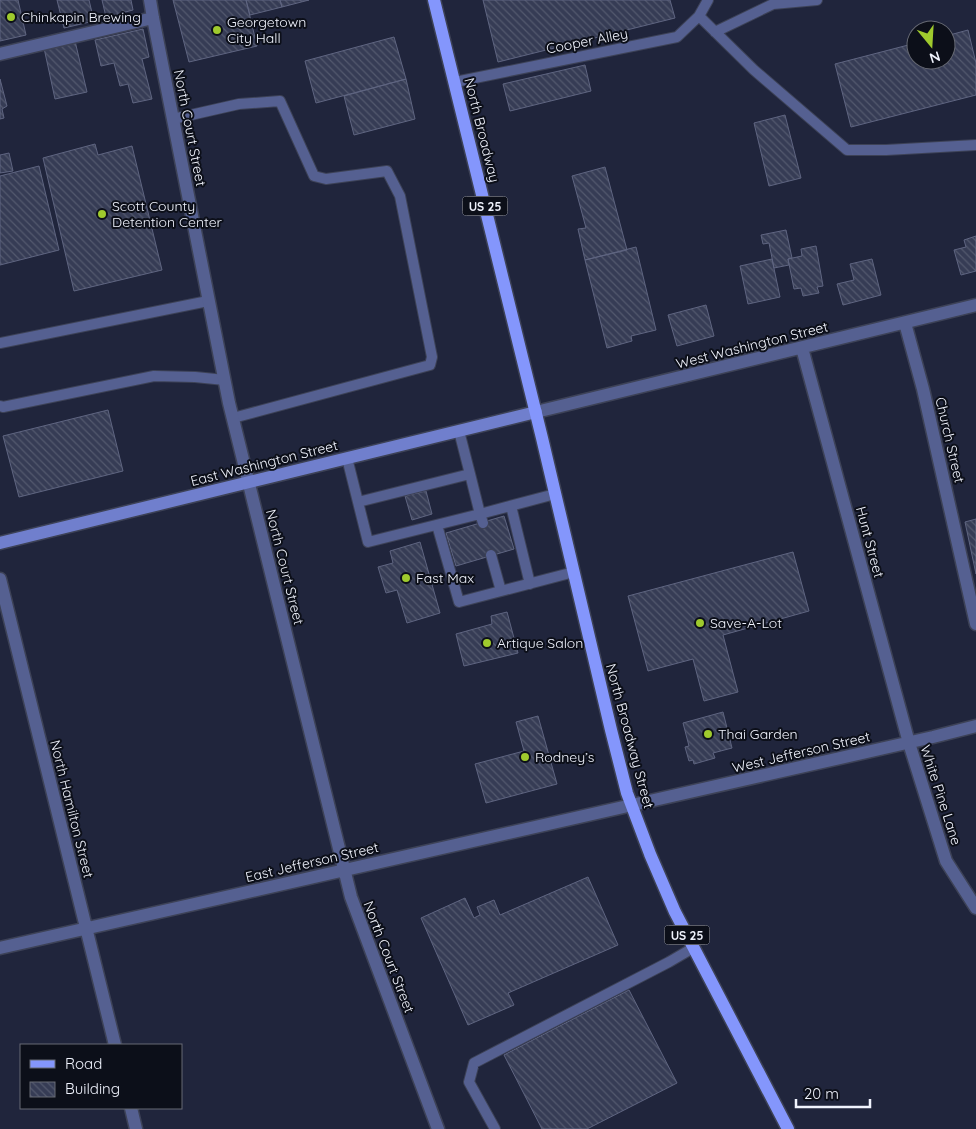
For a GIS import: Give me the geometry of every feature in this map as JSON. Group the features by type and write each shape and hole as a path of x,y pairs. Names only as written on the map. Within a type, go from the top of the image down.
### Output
{"main road":[{"name":"North Broadway","path":"434,0 536,412"},
{"name":"North Broadway Street","path":"536,412 627,793 675,912 788,1129"}],"street":[{"name":"North Court Street","path":"150,0 208,301 233,418 344,870 351,897 438,1129"},
{"path":"0,54 152,18"},
{"name":"West Washington Street","path":"536,412 976,305"},
{"name":"Church Street","path":"905,323 923,389 976,624"},
{"name":"Hunt Street","path":"802,348 908,743"},
{"name":"East Washington Street","path":"0,543 536,412"},
{"name":"North Hamilton Street","path":"0,579 115,1044"},
{"name":"West Jefferson Street","path":"632,805 976,726"},
{"name":"White Pine Lane","path":"908,743 946,861 976,908"},
{"name":"East Jefferson Street","path":"0,948 632,805"},
{"path":"131,1109 136,1129"}],"lane":[{"name":"Cooper Alley","path":"455,82 677,36 699,16 708,0"},
{"path":"715,32 773,4 817,0"},
{"path":"699,16 754,70 847,150 886,150 976,145"},
{"path":"172,119 239,104 280,102 314,176 326,180 387,171 400,196 432,358 430,365 233,418"},
{"path":"0,343 208,301"},
{"path":"0,406 3,407 154,376 225,380"},
{"path":"459,431 481,518"},
{"path":"347,458 368,542 437,525 481,518 511,506 555,494"},
{"path":"358,502 470,474"},
{"path":"511,506 530,584"},
{"path":"437,525 459,602 574,572"},
{"path":"491,555 501,591"},
{"path":"495,1129 469,1082 474,1063 693,948"}],"building":[{"name":"Chinkapin Brewing","path":"0,0 18,0 26,35 0,41"},
{"path":"57,0 89,0 94,21 64,28"},
{"path":"102,0 131,0 133,10 106,17"},
{"name":"Georgetown City Hall","path":"173,0 246,0 257,46 189,62"},
{"path":"246,0 280,0 282,7 250,15"},
{"path":"280,0 309,0 282,7"},
{"path":"483,0 670,0 675,18 498,62"},
{"path":"143,29 149,57 142,59 152,99 133,103 128,84 120,86 114,63 101,66 95,40"},
{"path":"968,30 976,63 976,95 851,127 835,64 906,46 906,70 956,70 956,33"},
{"path":"394,37 406,79 316,103 305,61"},
{"path":"75,41 87,92 55,99 44,48"},
{"path":"585,65 591,91 510,111 503,84"},
{"path":"0,79 7,106 2,109 4,118 0,119"},
{"path":"406,79 415,119 354,135 344,96"},
{"path":"785,115 801,178 769,186 754,123"},
{"name":"Scott County Detention Center","path":"95,144 98,155 132,146 162,270 74,291 43,158"},
{"path":"9,153 13,171 0,173 0,155"},
{"path":"39,166 59,250 0,265 0,176"},
{"path":"605,167 627,250 585,260 578,229 586,228 572,176"},
{"path":"786,230 792,258 788,259 789,265 774,268 769,243 763,244 761,235"},
{"path":"976,236 976,271 961,275 954,250 966,247 964,240"},
{"path":"816,246 823,286 817,287 819,293 803,296 801,288 794,289 788,259 802,256 801,249"},
{"path":"636,247 656,330 631,336 632,341 607,348 585,260"},
{"path":"772,259 780,297 748,304 740,266"},
{"path":"872,259 881,295 843,305 837,284 854,280 850,264"},
{"path":"706,305 714,336 677,346 668,315"},
{"path":"108,410 123,471 19,497 3,436"},
{"path":"426,491 432,514 412,520 405,496"},
{"path":"504,516 514,549 456,566 446,533"},
{"path":"976,519 976,574 965,522"},
{"name":"Fast Max","path":"420,542 440,613 407,623 397,590 386,593 378,567 393,563 390,551"},
{"name":"Save-A-Lot","path":"793,552 809,611 723,635 738,692 704,701 693,659 648,671 628,596"},
{"name":"Artique Salon","path":"507,612 518,653 464,666 456,634 492,624 491,616"},
{"name":"Thai Garden","path":"723,712 732,748 713,753 715,758 694,764 693,760 689,761 685,747 689,746 683,723"},
{"name":"Rodney’s","path":"538,716 557,784 486,803 475,764 524,751 516,722"},
{"path":"588,877 618,945 508,993 514,1005 468,1025 421,918 465,898 474,918 480,915 477,907 494,900 500,915"},
{"path":"629,990 677,1083 587,1129 542,1129 504,1055"}],"place":[{"name":"Chinkapin Brewing","path":"11,17"},
{"name":"Georgetown City Hall","path":"217,30"},
{"name":"Scott County Detention Center","path":"102,214"},
{"name":"Fast Max","path":"406,578"},
{"name":"Save-A-Lot","path":"700,623"},
{"name":"Artique Salon","path":"487,643"},
{"name":"Thai Garden","path":"708,734"},
{"name":"Rodney’s","path":"525,757"}]}
